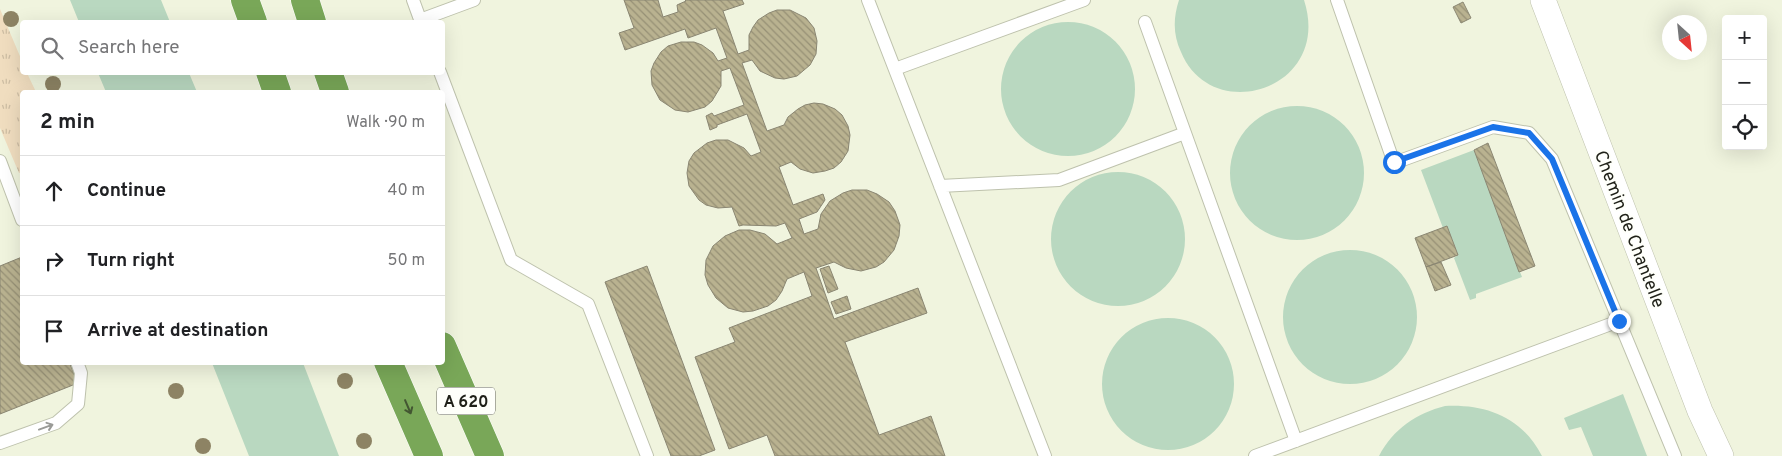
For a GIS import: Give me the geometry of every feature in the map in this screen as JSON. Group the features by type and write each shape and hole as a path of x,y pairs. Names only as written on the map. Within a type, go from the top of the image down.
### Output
{"highway":[{"path":"245,0 252,20"},
{"path":"305,0 311,20"},
{"path":"271,75 276,90"},
{"path":"329,75 334,90"},
{"name":"A 620","path":"445,353 490,456"},
{"name":"A 620","path":"389,365 429,456"}],"street":[{"name":"Chemin de Chantelle","path":"1543,0 1700,411 1720,456"}],"lane":[{"path":"413,0 420,20"},
{"path":"423,20 474,0"},
{"path":"868,0 1045,456"},
{"path":"894,70 1084,0"},
{"path":"1337,0 1394,162 1493,127 1529,133 1552,159 1675,456"},
{"path":"1145,22 1296,441"},
{"path":"441,75 512,260 588,304 647,456"},
{"path":"940,186 1059,180 1185,133"},
{"path":"0,162 20,215"},
{"path":"1255,456 1619,321"},
{"path":"0,444 56,423 78,404 81,373 78,365"}],"green space":[{"path":"0,9 20,56 20,75 28,75 35,90 20,90 20,173 0,128"}],"shaded area":[{"path":"70,0 161,0 169,20 78,20"},
{"path":"1179,0 1304,0 1308,31 1301,56 1286,75 1265,88 1241,92 1217,88 1196,75 1181,52 1176,39 1175,26"},
{"path":"1068,22 1094,27 1116,41 1130,63 1135,89 1130,115 1116,137 1094,151 1068,156 1042,151 1020,137 1006,115 1001,89 1006,63 1020,41 1042,27"},
{"path":"99,75 190,75 196,90 105,90"},
{"path":"1297,106 1323,111 1334,117 1344,126 1353,136 1359,147 1364,173 1359,199 1353,210 1344,220 1334,229 1323,235 1297,240 1271,235 1260,229 1250,220 1241,210 1235,199 1230,173 1235,147 1241,136 1250,126 1260,117 1271,111"},
{"path":"1474,150 1522,277 1476,294 1476,298 1470,300 1454,258 1458,255 1447,226 1443,228 1421,170"},
{"path":"1118,172 1144,177 1165,192 1180,213 1185,239 1180,265 1165,286 1144,301 1118,306 1092,301 1071,286 1056,265 1051,239 1056,213 1071,192 1092,177"},
{"path":"1350,250 1376,255 1387,261 1397,270 1406,280 1412,291 1417,317 1412,343 1406,354 1397,364 1387,373 1376,379 1350,384 1324,379 1313,373 1303,364 1294,354 1288,343 1283,317 1288,291 1294,280 1303,270 1313,261 1324,255"},
{"path":"1168,318 1181,319 1193,323 1215,337 1229,359 1233,371 1233,397 1229,409 1215,431 1193,445 1181,449 1168,450 1155,449 1143,445 1121,431 1107,409 1103,397 1102,384 1103,371 1107,359 1121,337 1143,323 1155,319"},
{"path":"213,365 304,365 339,456 249,456"},
{"path":"1623,394 1647,456 1593,456 1581,427 1569,430 1564,418"},
{"path":"1445,406 1475,407 1501,416 1524,431 1542,456 1379,456 1399,430 1425,413"}],"building":[{"path":"624,0 658,0 663,17 678,12 677,5 685,0 742,0 744,4 723,11 738,54 749,50 749,35 758,20 777,10 790,10 806,18 814,28 817,41 816,54 810,65 797,76 784,79 775,78 760,71 752,60 742,63 767,131 784,125 788,117 798,109 814,103 823,104 835,109 842,115 848,126 850,135 848,151 841,162 834,168 813,173 800,169 791,162 779,167 793,205 823,194 825,200 817,212 799,219 804,234 818,229 821,214 830,201 852,190 867,190 877,194 889,202 895,211 900,225 899,236 894,250 884,262 876,267 861,271 846,268 834,262 816,268 834,319 918,288 927,313 845,342 879,435 931,416 945,456 775,456 767,435 729,449 695,357 735,342 729,328 812,296 804,272 787,279 776,300 768,306 753,311 743,312 728,308 716,298 708,285 705,275 706,260 713,246 725,236 739,230 750,230 765,234 777,244 792,238 785,223 776,226 739,226 732,207 718,208 706,205 699,200 689,186 687,173 689,161 694,153 707,143 716,140 728,140 744,148 751,156 761,152 747,114 717,125 717,127 710,130 706,116 712,113 714,116 744,105 730,68 721,71 721,86 712,101 705,107 688,112 675,110 660,100 652,85 651,71 654,63 661,52 668,46 681,42 694,42 713,53 718,61 727,58 716,28 688,38 685,29 625,50 619,33 634,28"},
{"path":"1463,2 1471,18 1461,23 1453,7"},
{"path":"1488,143 1535,266 1519,272 1474,150"},
{"path":"1447,226 1458,255 1426,267 1415,238"},
{"path":"20,258 20,365 70,365 78,383 0,414 0,266"},
{"path":"1441,262 1451,285 1435,291 1426,267"},
{"path":"647,266 715,450 699,456 671,456 605,282"},
{"path":"829,266 838,289 828,293 820,269"},
{"path":"847,296 851,309 836,314 831,302"}],"route":[{"path":"1394,162 1493,127 1529,133 1552,159 1619,321"}]}
